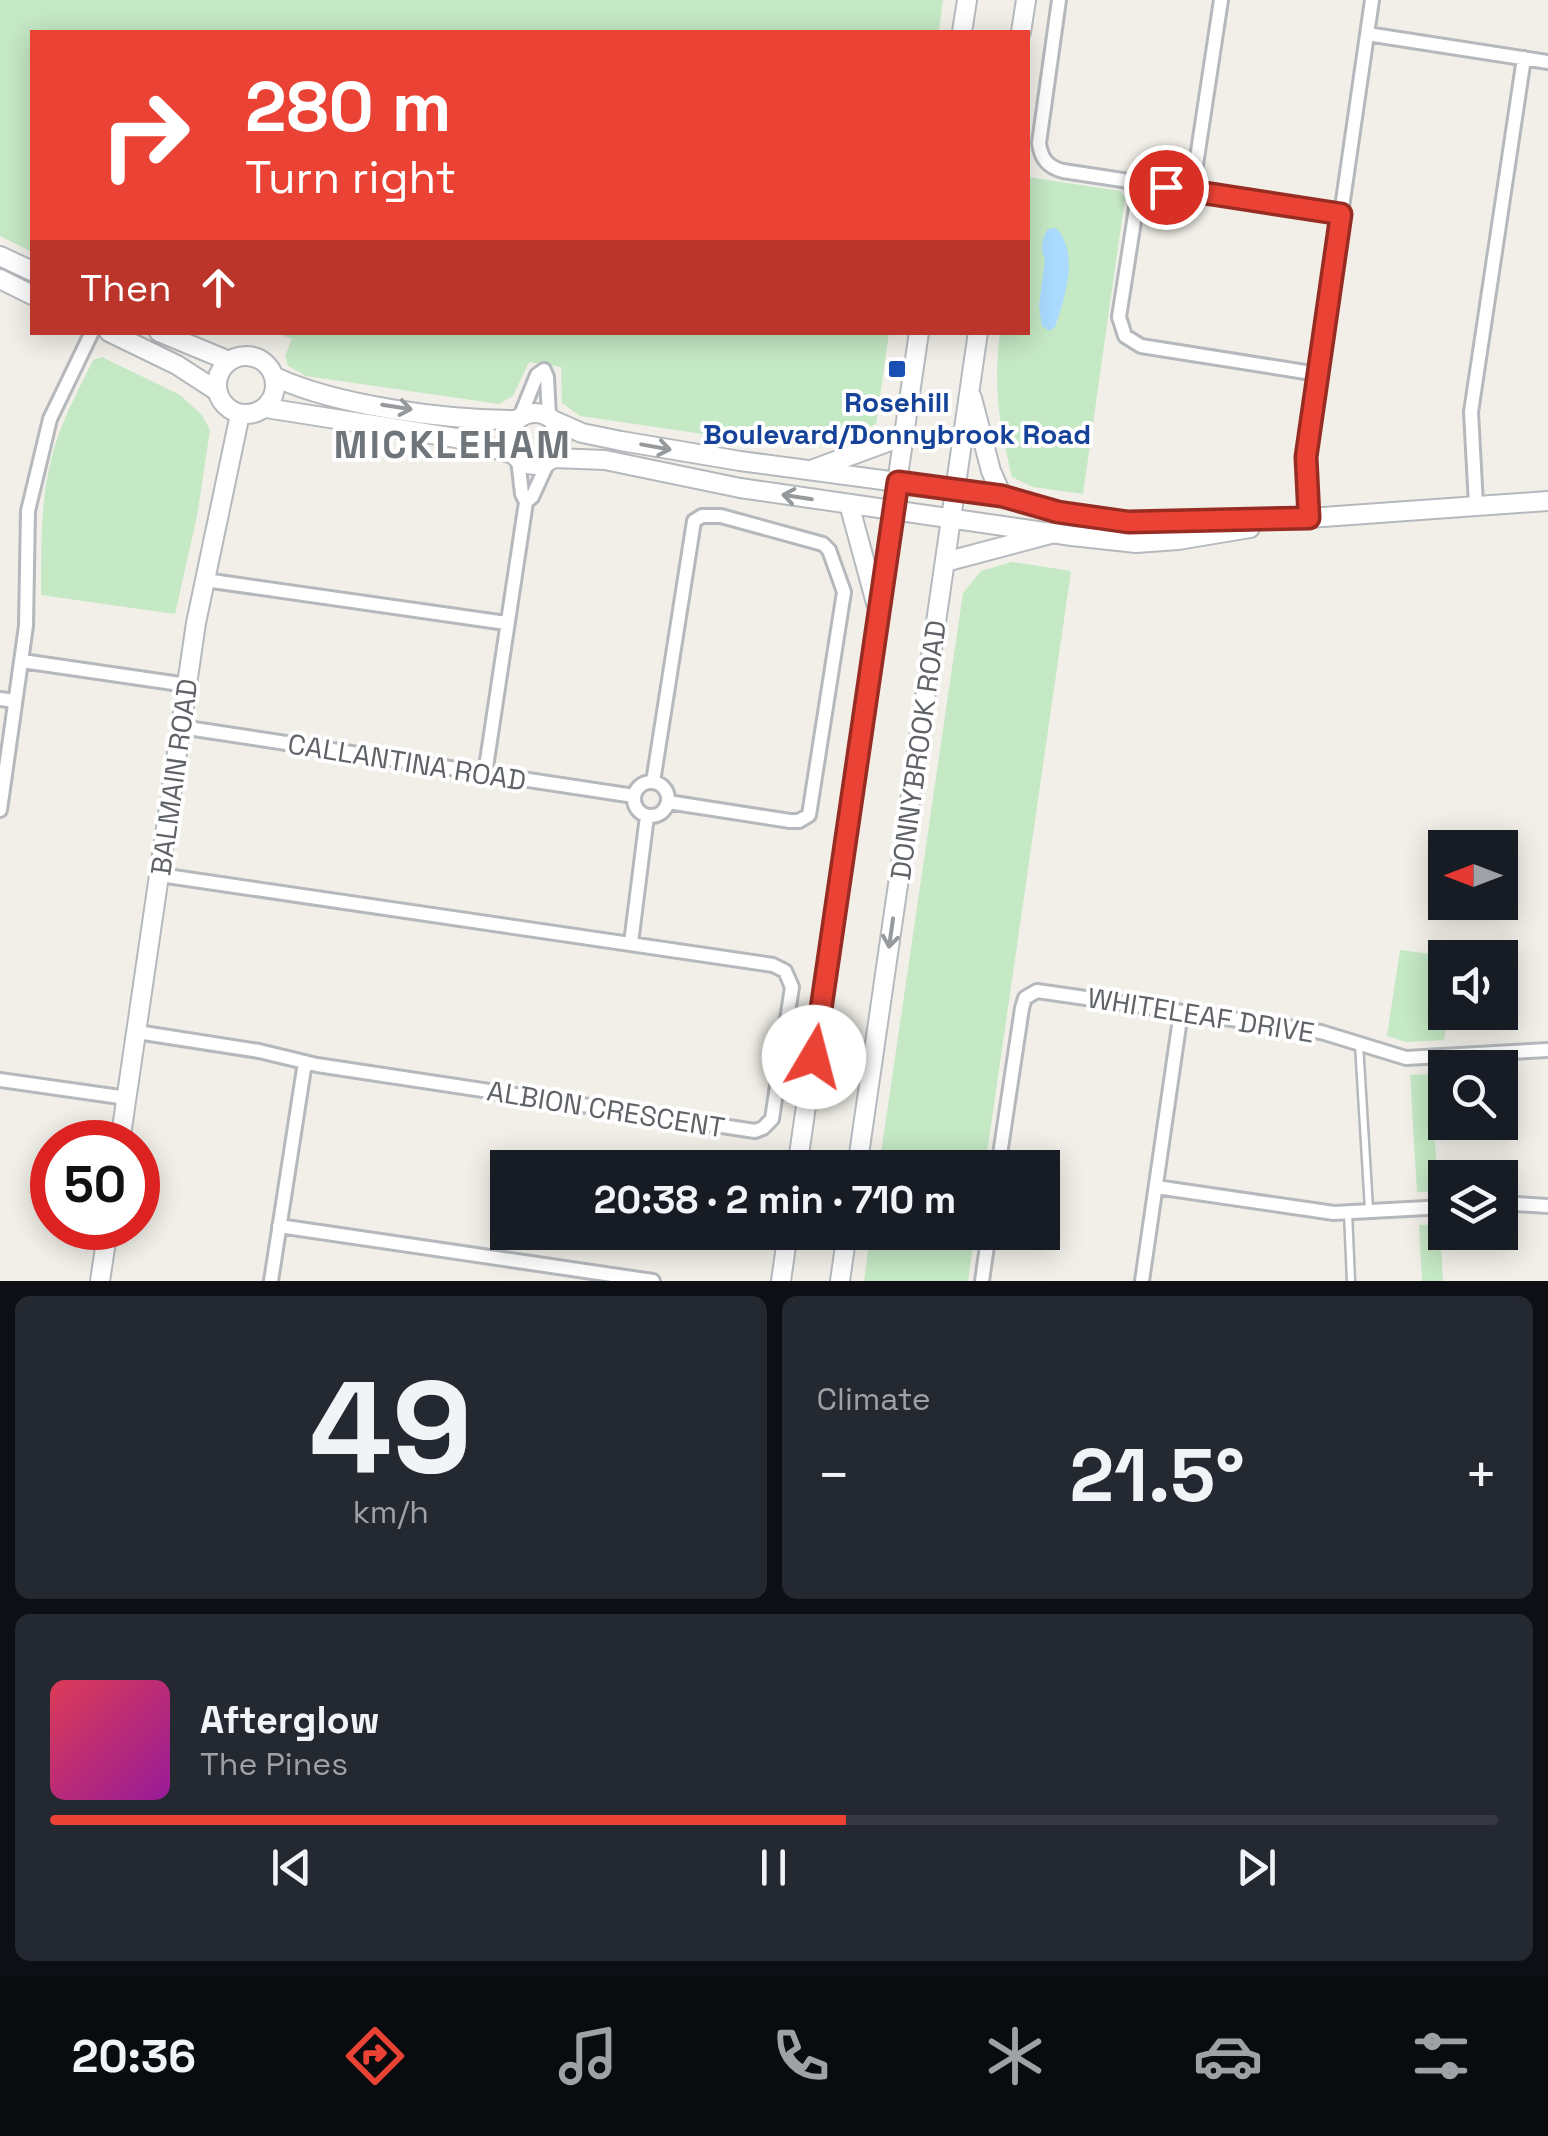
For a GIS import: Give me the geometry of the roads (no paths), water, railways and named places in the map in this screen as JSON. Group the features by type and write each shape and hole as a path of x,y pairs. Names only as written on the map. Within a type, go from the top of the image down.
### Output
{"street":[{"path":"962,30 967,0"},
{"path":"1021,30 1026,0"},
{"path":"1059,0 1038,143 1041,154 1055,169 1341,214"},
{"path":"1192,190 1220,0"},
{"path":"1309,518 1306,457 1372,0"},
{"path":"1367,34 1548,62"},
{"path":"1476,505 1472,412 1524,58"},
{"path":"1140,183 1119,316 1125,336 1140,346 1318,374"},
{"path":"0,256 30,270"},
{"path":"0,280 30,294"},
{"path":"0,810 26,626 28,512 50,419 91,335"},
{"path":"116,335 177,365 217,391 228,409 240,414 255,414 266,408 272,399 275,377"},
{"path":"166,335 229,361"},
{"path":"801,1150 919,335"},
{"name":"DONNYBROOK ROAD","path":"860,1150 978,335"},
{"path":"217,391 229,361 256,357 266,362 275,377 326,397 447,415 518,418 533,414 582,433 612,439 1002,496 1058,512 1128,522 1309,518 1548,501"},
{"path":"485,774 526,502 510,434 537,376 544,370 552,419 560,438 526,502"},
{"path":"970,388 991,471 1002,496"},
{"path":"266,408 456,438 530,464 551,460 619,462 740,488 1136,543 1178,540 1309,518"},
{"name":"BALMAIN ROAD","path":"124,1120 204,580 240,414"},
{"path":"812,470 904,436"},
{"path":"849,504 878,613"},
{"path":"653,782 694,521 702,516 721,516 823,544 829,550 844,592 809,815 790,821 668,802"},
{"path":"945,562 1054,533"},
{"path":"204,580 506,624"},
{"path":"22,661 188,684"},
{"path":"0,698 15,701"},
{"name":"CALLANTINA ROAD","path":"181,727 634,796"},
{"path":"653,782 666,790 668,802 662,812 647,816 637,809 634,796 642,785 653,782"},
{"path":"632,942 647,816"},
{"name":"ALBION CRESCENT","path":"137,1032 305,1062 755,1131 764,1128 773,1114 792,987 788,976 773,965 160,875"},
{"name":"WHITELEAF DRIVE","path":"1001,1150 1022,1008 1030,992 1046,991 1321,1032 1406,1058 1548,1050"},
{"path":"1142,1281 1181,1012"},
{"path":"271,1281 305,1062"},
{"path":"0,1080 127,1098"},
{"path":"1156,1187 1322,1211 1428,1207"},
{"path":"1518,1204 1548,1206"},
{"path":"279,1226 653,1281"},
{"path":"100,1281 105,1250"},
{"path":"781,1281 785,1250"},
{"path":"840,1281 844,1250"},
{"path":"982,1281 986,1250"}],"lane":[{"path":"1358,1044 1369,1211"},
{"path":"1348,1212 1352,1281"}],"water":[{"path":"1056,228 1063,238 1069,263 1063,303 1055,327 1049,331 1042,326 1039,306 1045,259 1042,244 1048,229"}],"place":[{"name":"Rosehill Boulevard/Donnybrook Road","path":"897,369"}],"district":[{"name":"MICKLEHAM","path":"453,445"}]}
